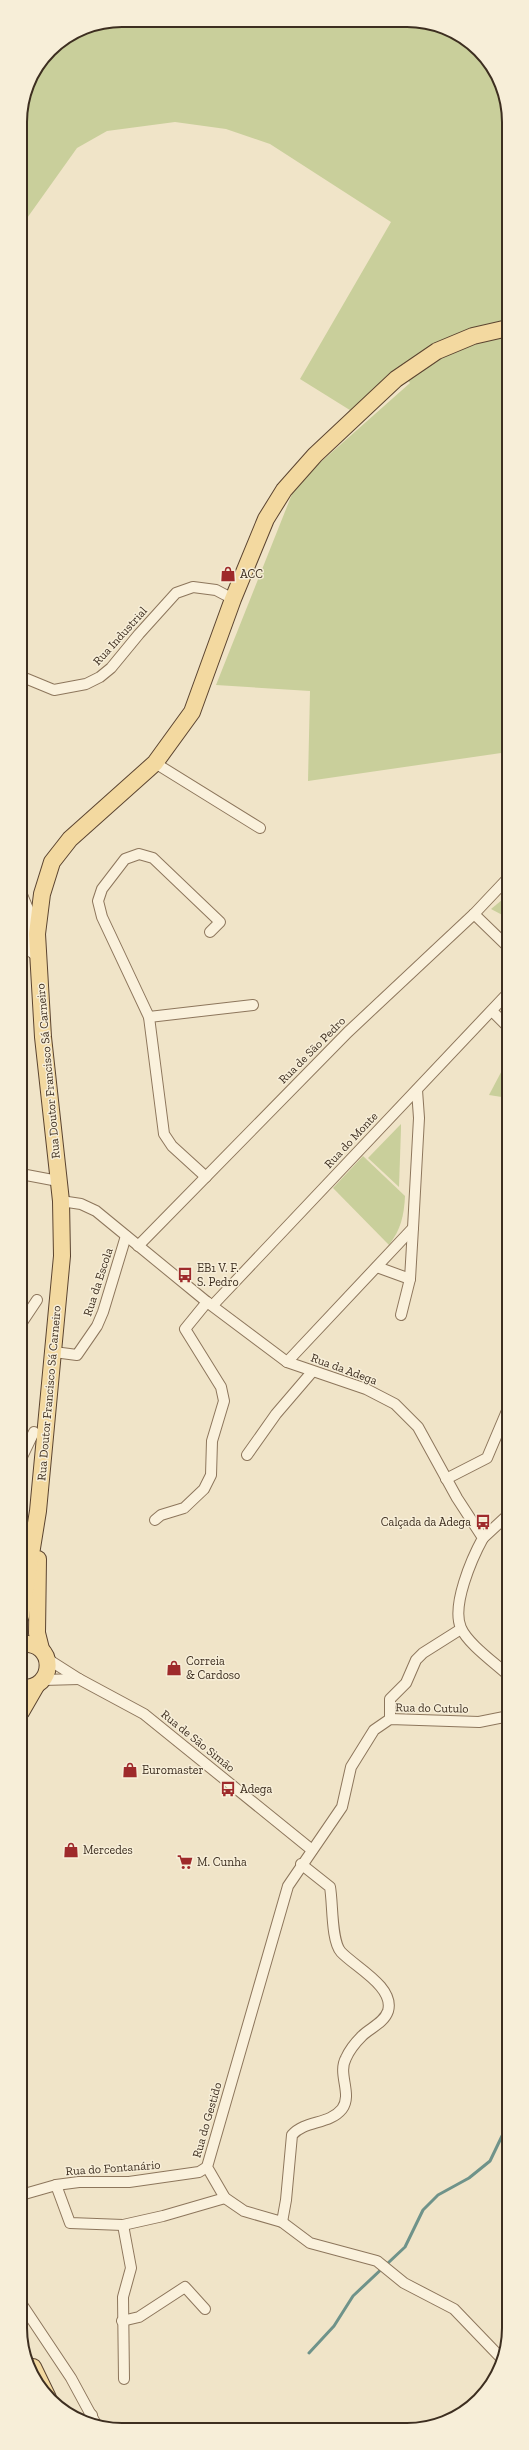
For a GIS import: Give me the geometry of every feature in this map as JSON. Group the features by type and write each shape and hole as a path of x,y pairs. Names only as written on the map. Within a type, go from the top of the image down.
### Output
{"main road":[{"name":"Rua Doutor Francisco Sá Carneiro","path":"27,1579 38,1511 62,1256 61,1201 43,1037 38,957 38,934 42,894 52,862 70,839 155,762 192,712 233,599 266,519 284,490 314,455 396,379 437,350 473,336 502,329"},
{"name":"Rua Doutor Francisco Sá Carneiro","path":"27,1698 33,1684 48,1669 36,1633 38,1511"},
{"path":"27,1644 34,1645 43,1653"}],"street":[{"name":"Rua Industrial","path":"27,679 54,690 86,684 100,677 111,668 176,593 194,587 216,590 233,599"},
{"path":"155,762 260,828"},
{"path":"206,1176 172,1146 164,1134 149,1016 102,917 98,901 102,889 125,859 140,854 153,858 220,922 210,932"},
{"name":"Rua de São Pedro","path":"138,1246 348,1032 474,914 502,884"},
{"path":"27,907 31,916 27,949 38,957"},
{"path":"474,914 502,941"},
{"name":"Rua do Monte","path":"155,1520 161,1515 184,1508 204,1489 211,1475 212,1441 224,1401 221,1387 184,1329 417,1090 502,1000"},
{"path":"149,1016 253,1005"},
{"path":"492,1011 502,1020"},
{"path":"401,1315 410,1279 419,1118 417,1090"},
{"path":"27,1175 58,1181"},
{"name":"Rua da Adega","path":"61,1201 81,1204 96,1211 210,1304 287,1362 312,1372 366,1389 395,1404 418,1427 446,1479 483,1538"},
{"path":"287,1362 413,1228"},
{"name":"Rua da Escola","path":"54,1352 77,1355 97,1326 126,1236"},
{"path":"377,1267 410,1279"},
{"path":"27,1315 37,1300"},
{"path":"247,1456 276,1414 312,1372"},
{"path":"446,1479 487,1458 502,1421"},
{"path":"27,1447 34,1432"},
{"path":"502,1520 483,1538 470,1563 463,1589 459,1619 461,1629 468,1638 502,1670"},
{"path":"390,1719 390,1699 406,1683 416,1660 423,1653 461,1629"},
{"name":"Rua de São Simão","path":"43,1653 79,1679 144,1714 312,1850"},
{"name":"Rua de São Simão","path":"33,1684 79,1679"},
{"name":"Rua do Cutulo","path":"312,1850 342,1807 352,1768 374,1730 390,1719 479,1722 502,1716"},
{"name":"Rua do Gestido","path":"312,1850 301,1864 288,1886 207,2167 225,2198 244,2211 282,2222 310,2244 377,2261 404,2283 454,2308 498,2355"},
{"path":"282,2222 286,2200 292,2135 297,2129 332,2118 343,2108 346,2097 342,2071 345,2059 362,2036 381,2022 388,2012 388,2000 384,1990 340,1951 334,1932 330,1887 301,1864"},
{"name":"Rua do Fontanário","path":"27,2193 56,2185 79,2182 129,2182 199,2172 207,2167"},
{"path":"56,2185 70,2223 123,2224 163,2216 225,2198"},
{"path":"123,2224 131,2268 124,2297 122,2321 124,2379"},
{"path":"122,2321 140,2317 185,2287 205,2309"},
{"path":"27,2314 84,2415"}],"green space":[{"path":"116,27 413,27 432,30 454,40 470,51 486,69 499,97 502,122 502,753 308,781 310,691 216,685 296,484 410,383 399,370 353,412 300,379 391,222 270,144 226,129 175,122 107,131 77,148 27,218 27,116 30,97 34,86 43,69 59,51 74,40 86,34 103,29"},
{"path":"502,900 502,915 491,909"},
{"path":"502,1070 502,1097 489,1095"},
{"path":"401,1124 401,1129 399,1187 368,1158"},
{"path":"363,1156 405,1196 401,1222 389,1245 333,1188"}],"waterway":[{"path":"309,2353 334,2326 353,2296 405,2247 423,2210 438,2195 469,2178 490,2161 502,2136"}],"place":[{"name":"ACC","path":"228,574"},
{"name":"EB1 V. F. S. Pedro","path":"185,1275"},
{"name":"Calçada da Adega","path":"483,1522"},
{"name":"Correia & Cardoso","path":"174,1668"},
{"name":"Euromaster","path":"130,1770"},
{"name":"Adega","path":"228,1789"},
{"name":"Mercedes","path":"71,1850"},
{"name":"M. Cunha","path":"185,1862"}]}
